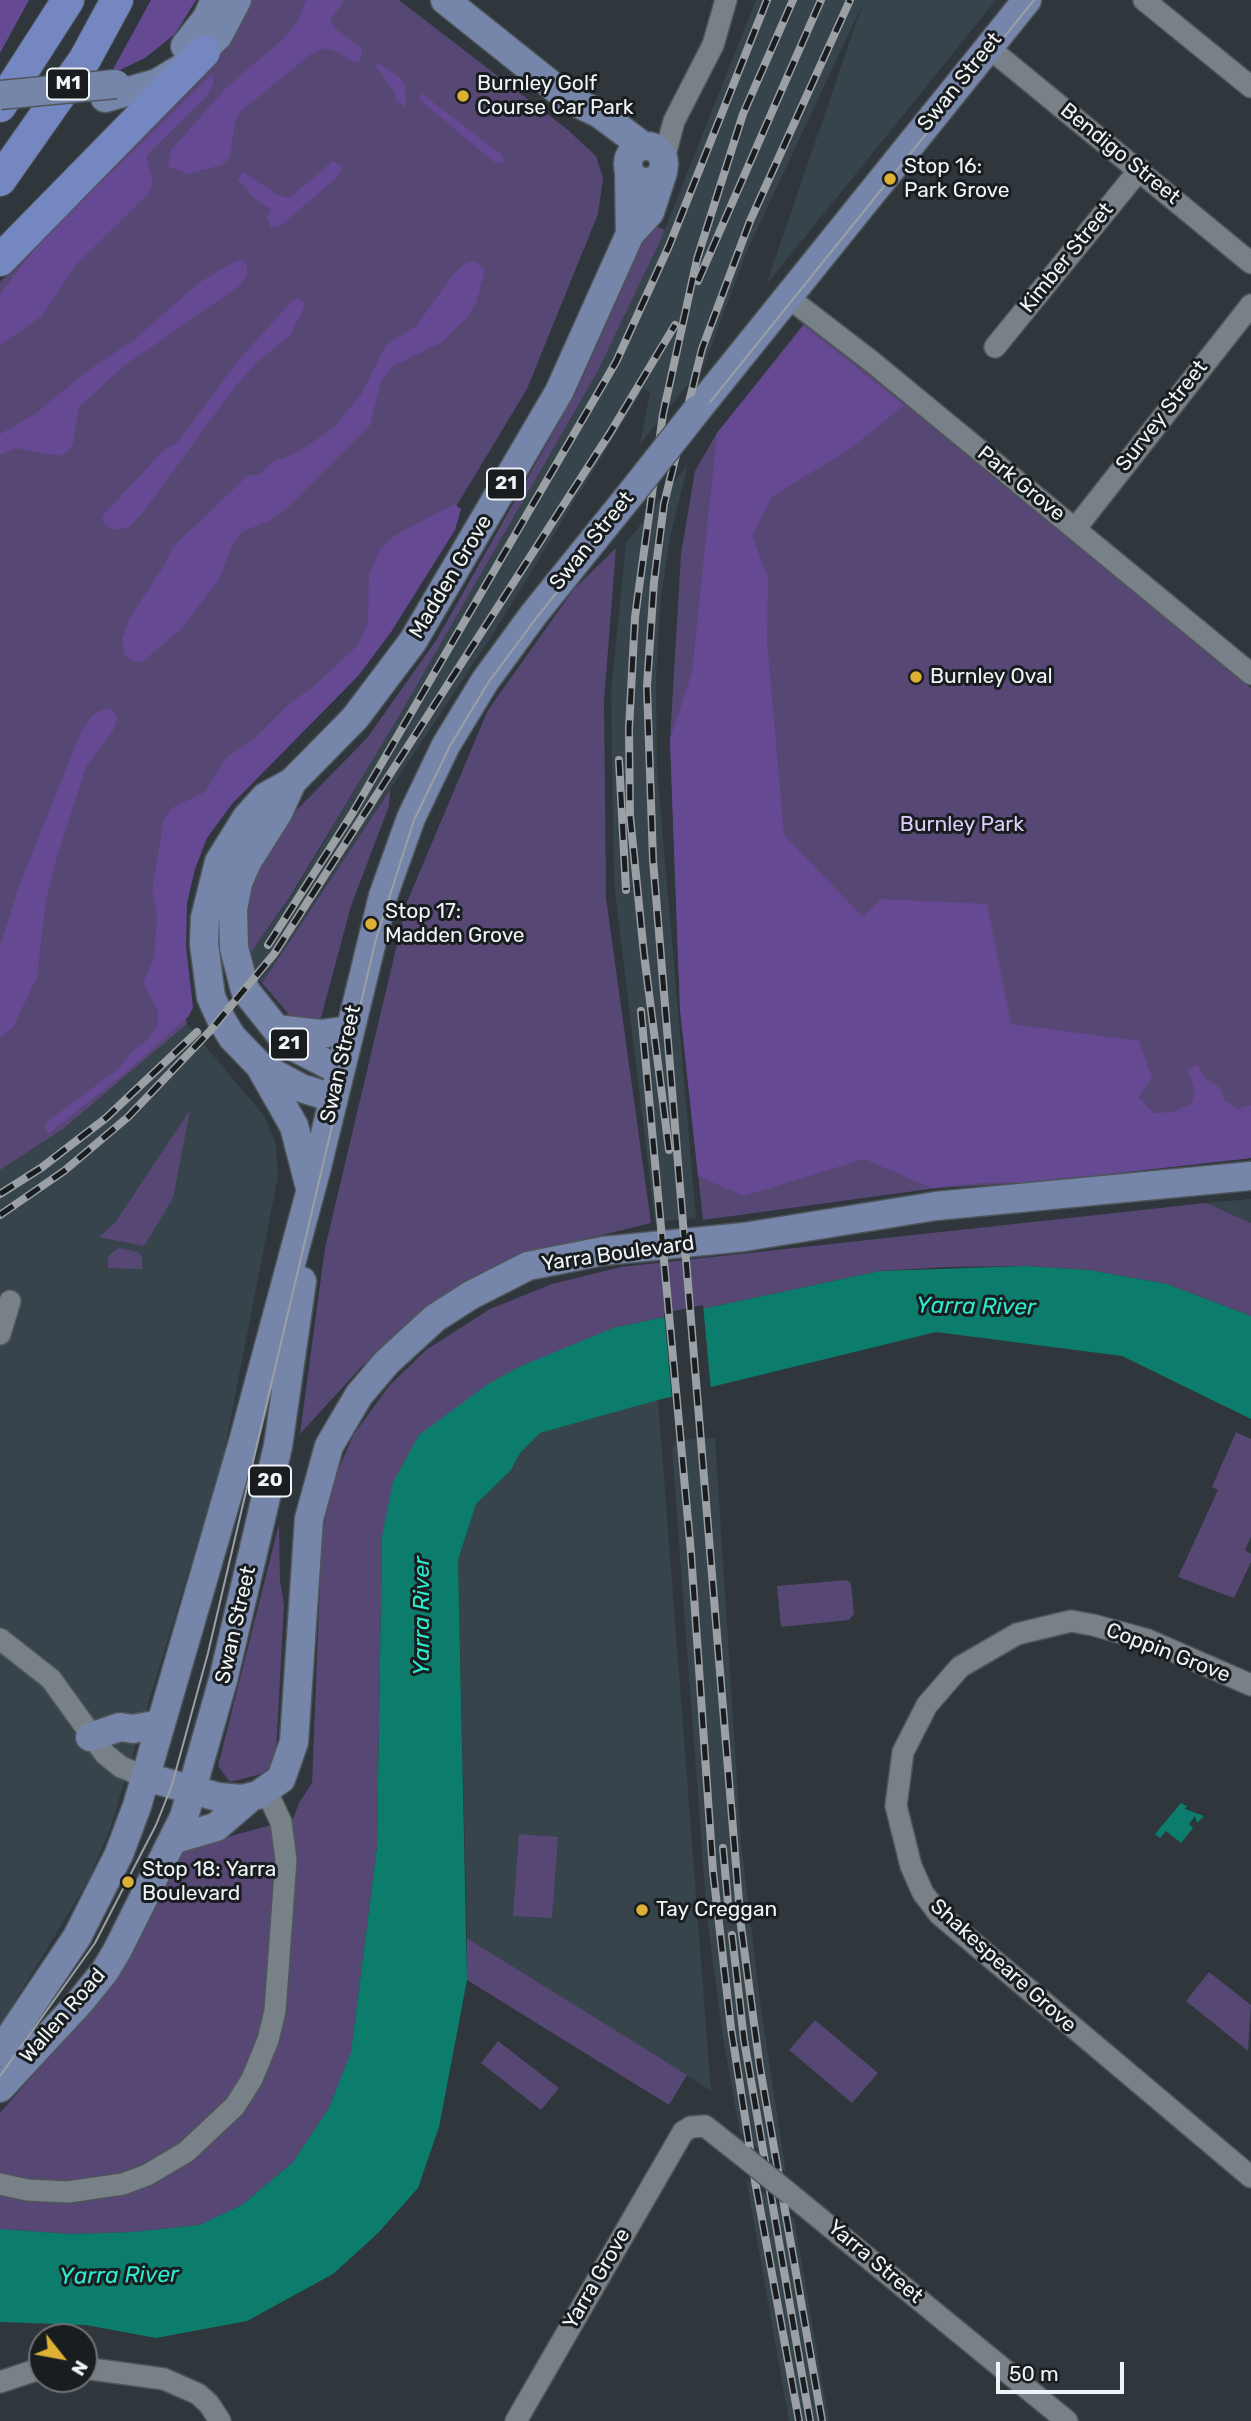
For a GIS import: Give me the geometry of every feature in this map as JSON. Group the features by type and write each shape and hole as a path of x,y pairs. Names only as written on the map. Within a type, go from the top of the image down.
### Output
{"highway":[{"name":"M1","path":"0,106 68,0"},
{"name":"M1","path":"0,180 62,93 117,0"},
{"path":"0,260 204,52"}],"main road":[{"path":"0,106 110,91 155,69 184,48 207,18 215,0"},
{"path":"0,95 110,91 126,94 157,83 204,52 223,28 237,0"},
{"path":"445,0 646,160"},
{"name":"Swan Street","path":"146,1777 243,1442 314,1179 349,1030 390,875 411,818 446,745 507,649 1027,0"},
{"name":"Madden Grove","path":"333,1098 301,1088 260,1066 232,1037 211,997 205,968 205,918 216,873 231,838 265,797 292,782 374,696 437,605 559,392 630,234 650,212 646,160"},
{"name":"Madden Grove","path":"292,782 278,813 247,862 233,909 234,948 245,990 288,1044 340,1070"},
{"path":"276,1029 321,1034 349,1030"},
{"path":"260,1066 294,1126 314,1179"},
{"name":"Yarra Boulevard","path":"175,1839 216,1827 258,1793 281,1779 294,1742 309,1519 313,1496 329,1446 359,1395 387,1362 435,1318 471,1295 528,1266 603,1251 744,1237 936,1206 1251,1176"},
{"name":"Swan Street","path":"193,1790 223,1680 278,1446 314,1179"},
{"path":"90,1737 120,1727 133,1729 160,1724"},
{"path":"146,1777 224,1798 258,1793"},
{"name":"Wallen Road","path":"0,2052 60,1966 90,1912 119,1854 146,1777"},
{"name":"Wallen Road","path":"0,2088 80,2002 104,1971 175,1839 193,1790"}],"street":[{"name":"Madden Grove","path":"646,160 719,0"},
{"name":"Madden Grove","path":"646,160 674,121 713,45 726,0"},
{"path":"1144,0 1251,87"},
{"name":"Bendigo Street","path":"988,47 1140,169 1251,263"},
{"name":"Kimber Street","path":"995,347 1140,169"},
{"name":"Park Grove","path":"789,298 872,361 1251,674"},
{"name":"Survey Street","path":"1075,528 1251,305"},
{"path":"0,1334 10,1301"},
{"name":"Coppin Grove","path":"938,1690 960,1667 1003,1640 1071,1621 1148,1640 1251,1685"},
{"path":"0,1639 51,1679 90,1737 121,1767 146,1777"},
{"name":"Shakespeare Grove","path":"938,1690 918,1718 908,1740 897,1788 896,1806 902,1838 923,1893 939,1914 1000,1967 1251,2177"},
{"path":"0,2184 27,2190 68,2192 123,2184 147,2175 186,2152 235,2106 252,2079 268,2040 275,2011 286,1860 281,1822 258,1793"},
{"name":"Yarra Street","path":"678,2138 691,2127 705,2126 1067,2421"},
{"name":"Yarra Grove","path":"516,2421 678,2138"},
{"path":"98,2370 164,2379 198,2394 209,2404 220,2421"},
{"path":"0,2382 28,2373"}],"shaded area":[{"path":"0,0 29,0 0,53"},
{"path":"151,0 196,0 175,34 145,58 112,71"},
{"path":"306,0 344,0 330,21 361,48 359,61 353,62 336,51 325,48 311,54 241,111 235,122 230,157 222,165 187,174 168,166 171,150 228,86 283,39 298,20"},
{"path":"756,0 996,0 766,285 863,3 747,251 705,363 640,444 650,392 644,388 493,634 262,983 245,961 292,895 395,723 598,371 661,239"},
{"path":"379,63 399,77 405,86 406,107 397,102 393,90 375,65"},
{"path":"213,73 213,84 206,97 146,156 153,181 149,193 75,266 41,317 0,345 0,294 40,242"},
{"path":"421,93 502,155 504,162 498,164 489,158 419,99"},
{"path":"333,161 343,166 336,178 283,224 271,227 267,218 271,209 258,202 238,180 243,172 278,195 289,198"},
{"path":"237,260 243,261 247,266 247,275 239,286 124,366 79,407 73,443 68,452 60,456 15,448 0,455 0,434 35,414 90,369 134,340 200,282"},
{"path":"467,262 477,262 485,270 476,303 467,317 442,342 392,367 381,382 370,425 286,509 265,523 243,531 233,543 219,580 180,630 142,662 133,662 125,656 122,640 129,619 173,547 247,476 259,474 273,462 298,452 334,427 362,393 386,345 416,326 453,275"},
{"path":"298,298 304,301 304,308 290,335 255,364 235,387 143,512 129,527 118,530 108,527 102,520 103,515 164,450 178,442 236,363 292,301"},
{"path":"804,326 904,405 850,449 773,496 752,535 768,578 767,641 784,835 863,917 881,899 987,904 1011,1024 1139,1041 1152,1078 1138,1097 1154,1113 1174,1112 1192,1103 1195,1092 1188,1069 1198,1065 1204,1077 1221,1089 1224,1100 1238,1109 1251,1105 1251,1158 1037,1182 979,1183 932,1188 864,1159 744,1196 698,1176 680,1009 670,740 692,672 717,433"},
{"path":"688,464 670,537 661,597 656,678 657,768 696,1218 655,1222 614,883 611,692 626,543"},
{"path":"454,504 461,509 455,530 391,632 359,675 232,804 207,838 195,869 187,903 186,946 193,1007 189,1016 125,1073 48,1134 45,1126 48,1121 117,1070 131,1053 148,1039 158,1024 158,1011 143,983 154,957 157,915 152,891 164,819 172,808 205,792 226,758 259,734 292,701 311,689 357,646 368,623 369,573 380,550 392,537"},
{"path":"105,708 113,710 117,719 113,731 86,767 56,860 46,901 37,977 13,1027 0,1038 0,946 18,889 81,732 93,715"},
{"path":"187,1024 265,1117 276,1145 278,1176 223,1458 110,1829 88,1881 6,2016 22,2027 0,2060 0,1170 63,1129"},
{"path":"1251,1199 1251,1223 1206,1203"},
{"path":"658,1400 711,2091 467,1938 458,1560 476,1504 511,1470 520,1453 540,1433"},
{"path":"715,1438 741,1842 760,2001 786,2173 740,2133 723,2038 707,1917 672,1449 676,1440"},
{"path":"746,2178 794,2218 829,2421 789,2421"}],"green space":[{"path":"251,0 399,0 568,130 596,156 603,178 598,214 527,389 407,588 354,665 213,815 184,875 172,948 187,1024 63,1129 0,1170 0,282 192,87 229,41"},
{"path":"651,224 665,230 598,371 395,723 291,895 245,961 243,896 278,829 367,738 437,639 576,392"},
{"name":"Burnley Park","path":"806,321 1251,688 1251,1158 1037,1182 937,1188 703,1220 680,1009 670,740 681,554 695,471 717,433"},
{"path":"616,548 604,701 606,898 651,1223 524,1254 368,1364 364,1364 300,1434 325,1248 407,902 488,710 574,589"},
{"path":"390,790 389,806 351,906 319,1025 291,1017 262,983"},
{"path":"190,1110 173,1198 144,1246 99,1237 115,1223"},
{"path":"1206,1203 1251,1223 1251,1316 1167,1284 1089,1270 1025,1266 947,1267 880,1271 613,1328 382,1536 377,1845 351,2053 329,2108 293,2162 242,2205 199,2225 132,2232 71,2234 0,2229 0,2113 110,1987 128,1962 184,1849 293,1819 299,1803 312,1783 322,1533 334,1479 354,1434 389,1386 426,1350 490,1309 552,1284 621,1267"},
{"path":"119,1248 138,1252 142,1257 142,1269 108,1268 108,1256"},
{"path":"1236,1432 1251,1439 1251,1537 1245,1550 1251,1554 1251,1562 1234,1598 1178,1577 1218,1490 1212,1487"},
{"path":"279,1524 280,1581 284,1605 276,1753 269,1768 261,1774 230,1782 218,1766"},
{"path":"847,1580 851,1584 854,1614 849,1620 781,1627 777,1586"},
{"path":"519,1834 558,1837 552,1918 513,1916"},
{"path":"467,1938 687,2075 669,2105 467,1980"},
{"path":"1209,1972 1251,2005 1248,2051 1186,2001"},
{"path":"815,2020 878,2073 852,2103 789,2050"},
{"path":"498,2041 559,2088 541,2110 481,2063"}],"water":[{"name":"Yarra River","path":"1025,1266 1089,1270 1167,1284 1251,1316 1251,1419 1122,1356 936,1332 658,1400 540,1433 520,1453 511,1470 476,1504 458,1560 467,1980 439,2127 418,2188 378,2233 333,2274 247,2321 156,2338 98,2327 98,2323 0,2322 0,2229 71,2234 132,2232 199,2225 242,2205 293,2162 329,2108 351,2052 377,1846 382,1536 393,1482 419,1435 488,1384 519,1367 613,1328 880,1271"},
{"path":"1181,1803 1187,1806 1185,1809 1204,1816 1197,1823 1195,1816 1189,1824 1193,1828 1181,1843 1166,1831 1160,1838 1155,1834"}],"pier":[{"path":"703,1305 711,1391 672,1400 664,1313"}],"tram line":[{"path":"0,2076 95,1943 156,1825 172,1785 208,1653 376,939 414,820 450,746 488,683 537,617 1034,0"}],"railway":[{"path":"268,945 352,814 616,362 669,246 767,0"},
{"path":"669,1150 630,816 629,729 635,617 663,414 697,259 743,114 793,0"},
{"path":"698,281 821,0"},
{"path":"822,2421 760,2068 741,1926 653,860 647,686 654,582 664,504 702,349 750,221 850,0"},
{"path":"0,1215 64,1171 128,1117 210,1031 274,954 610,433 675,325"},
{"path":"619,760 626,890"},
{"path":"641,1011 691,1553 713,1871 731,2028 755,2181 799,2421"},
{"path":"0,1194 41,1168 106,1118 197,1032"},
{"path":"723,1848 728,1903"},
{"path":"732,1935 744,2040 810,2421"}],"place":[{"name":"Burnley Golf Course Car Park","path":"463,96"},
{"name":"Stop 16: Park Grove","path":"890,179"},
{"name":"Burnley Oval","path":"916,677"},
{"name":"Stop 17: Madden Grove","path":"371,924"},
{"name":"Stop 18: Yarra Boulevard","path":"128,1882"},
{"name":"Tay Creggan","path":"642,1910"}]}
